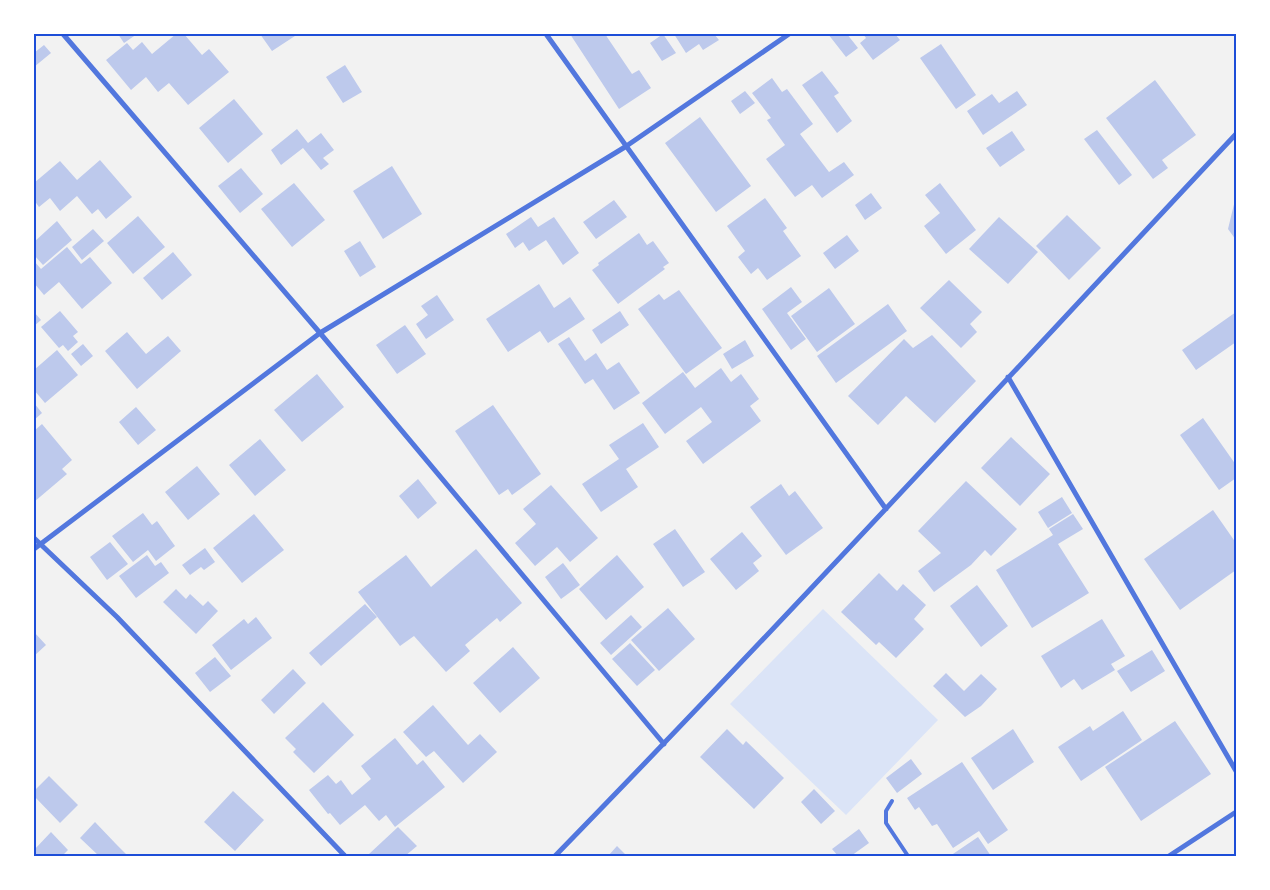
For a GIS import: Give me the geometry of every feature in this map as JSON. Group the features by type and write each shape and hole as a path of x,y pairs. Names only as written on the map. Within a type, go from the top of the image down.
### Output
{"street":[{"path":"63,34 320,334 664,744"},
{"path":"546,34 886,510"},
{"path":"34,549 320,334 625,147 789,34"},
{"path":"555,856 886,510 1236,134"},
{"path":"1008,377 1236,771"},
{"path":"34,538 117,616 345,856"},
{"path":"1169,856 1236,812"}],"lane":[{"path":"892,801 886,811 886,823 908,856"}],"shaded area":[{"path":"823,609 938,720 846,815 730,704"}],"building":[{"path":"118,34 137,34 124,43"},
{"path":"176,34 184,34 202,55 209,49 229,72 188,105 169,83 158,92 146,77 131,90 106,60 127,43 133,50 142,42 152,54"},
{"path":"260,34 298,34 272,51"},
{"path":"570,34 605,34 632,74 639,70 651,88 619,109"},
{"path":"663,34 676,53 662,61 650,43"},
{"path":"674,34 714,34 719,40 703,50 699,44 686,53"},
{"path":"828,34 847,34 858,48 846,57"},
{"path":"863,34 895,34 900,40 873,60 860,43 866,38"},
{"path":"941,44 976,95 956,109 920,58"},
{"path":"44,45 51,53 34,67 34,53"},
{"path":"345,65 362,92 343,103 326,77"},
{"path":"822,71 839,93 834,96 852,121 837,133 802,85"},
{"path":"772,78 782,92 787,89 813,124 800,134 829,172 844,162 854,175 822,198 812,185 795,197 766,159 785,145 767,120 771,118 752,93"},
{"path":"1155,80 1196,135 1162,160 1168,168 1153,179 1106,118"},
{"path":"745,91 755,103 740,114 731,101"},
{"path":"1017,91 1027,105 983,135 967,111 992,94 999,103"},
{"path":"234,99 263,134 228,163 199,128"},
{"path":"700,117 751,186 716,212 665,143"},
{"path":"297,129 308,143 321,133 334,150 323,158 329,164 321,170 303,148 281,165 271,150"},
{"path":"1097,130 1132,175 1119,185 1084,139"},
{"path":"1012,131 1025,150 1000,167 986,148"},
{"path":"100,160 132,197 106,219 98,209 92,214 77,196 60,211 50,198 39,207 34,200 34,183 60,161 77,180"},
{"path":"392,166 422,214 383,239 353,191"},
{"path":"241,168 263,194 240,213 218,186"},
{"path":"294,183 325,220 292,247 261,209"},
{"path":"940,183 976,230 946,254 924,226 940,213 925,195"},
{"path":"871,193 882,208 865,220 855,205"},
{"path":"1236,196 1236,240 1228,229"},
{"path":"765,198 787,228 783,231 801,256 767,280 758,268 751,274 738,257 745,251 727,226"},
{"path":"614,200 627,217 596,239 583,222"},
{"path":"1067,215 1101,248 1069,280 1036,246"},
{"path":"138,216 165,247 133,274 107,243"},
{"path":"531,217 538,227 554,217 579,253 563,265 546,240 529,251 523,242 515,248 506,234"},
{"path":"999,217 1038,252 1008,284 969,249"},
{"path":"57,221 72,240 43,265 34,255 34,242"},
{"path":"93,229 104,241 82,260 72,247"},
{"path":"639,233 647,245 653,241 669,263 663,267 665,269 618,304 592,270 599,265 598,263"},
{"path":"847,235 859,251 835,269 823,253"},
{"path":"360,241 376,267 360,277 344,251"},
{"path":"67,247 81,264 90,257 112,283 82,309 59,282 44,295 34,283 34,261 41,269"},
{"path":"173,252 192,275 162,300 143,278"},
{"path":"949,280 982,312 970,324 977,332 961,348 920,308"},
{"path":"539,284 554,308 570,297 585,319 548,343 540,331 508,352 486,319"},
{"path":"791,287 802,302 787,313 806,339 791,350 762,309"},
{"path":"829,288 855,324 817,352 791,316"},
{"path":"679,290 722,348 686,374 638,309 659,294 664,300"},
{"path":"437,295 454,320 426,339 416,324 428,315 421,306"},
{"path":"888,304 907,331 836,383 817,356"},
{"path":"60,311 78,332 73,336 78,342 68,351 63,345 59,348 41,327"},
{"path":"620,311 629,325 601,344 592,330"},
{"path":"34,312 41,320 34,326"},
{"path":"1236,312 1236,342 1196,370 1182,350"},
{"path":"405,325 426,354 397,374 376,345"},
{"path":"127,332 146,354 168,336 181,351 137,389 105,351"},
{"path":"932,335 976,381 935,423 906,396 878,425 848,396 904,339 913,348"},
{"path":"569,337 585,361 596,353 607,370 619,362 640,393 614,410 593,379 585,384 558,344"},
{"path":"745,340 754,356 732,369 723,354"},
{"path":"83,344 93,356 81,366 71,354"},
{"path":"57,350 78,375 45,403 34,390 34,370"},
{"path":"721,368 731,382 741,374 759,399 750,406 761,421 703,464 686,441 712,422 701,407 665,434 642,403 683,372 695,388"},
{"path":"317,374 344,407 302,442 274,410"},
{"path":"34,403 42,413 34,420"},
{"path":"493,405 541,474 512,495 508,489 499,495 455,431"},
{"path":"136,407 156,430 138,445 119,422"},
{"path":"1203,418 1236,465 1236,478 1219,490 1180,435"},
{"path":"643,423 659,447 626,469 638,487 601,512 582,484 619,459 609,445"},
{"path":"42,424 72,460 62,469 67,474 34,502 34,431"},
{"path":"1011,437 1050,474 1020,506 981,468"},
{"path":"260,439 286,470 255,496 229,465"},
{"path":"197,466 220,494 188,520 165,492"},
{"path":"418,479 437,503 418,519 399,496"},
{"path":"966,481 1017,529 991,556 985,550 971,565 934,592 918,571 941,553 918,531"},
{"path":"781,484 789,496 795,491 823,528 786,555 750,507"},
{"path":"551,485 598,538 570,562 557,547 535,566 515,543 536,524 523,509"},
{"path":"1062,497 1072,513 1048,528 1038,512"},
{"path":"1213,510 1236,543 1236,570 1180,610 1144,559"},
{"path":"143,513 152,525 157,521 175,546 156,561 148,550 133,562 112,536"},
{"path":"254,514 284,550 242,583 213,548"},
{"path":"1073,514 1083,529 1058,544 1089,593 1032,628 996,570 1053,535 1049,529"},
{"path":"675,529 705,572 683,587 653,544"},
{"path":"742,532 762,556 753,563 759,571 736,590 710,559"},
{"path":"110,542 128,564 107,580 90,557"},
{"path":"205,548 215,562 204,570 201,567 190,575 182,565"},
{"path":"476,549 522,603 500,622 497,618 465,645 470,651 446,672 414,636 400,646 358,592 406,555 431,587"},
{"path":"147,555 155,566 161,562 169,573 136,598 119,576"},
{"path":"617,555 644,587 606,620 579,589"},
{"path":"563,563 580,585 561,599 545,577"},
{"path":"879,573 897,591 903,584 926,605 914,619 924,629 896,658 879,642 876,645 841,612"},
{"path":"977,585 1008,626 981,647 950,606"},
{"path":"176,589 186,599 190,594 203,606 208,601 218,611 196,634 163,602"},
{"path":"365,604 377,617 321,666 309,653"},
{"path":"668,608 695,639 659,671 631,640"},
{"path":"631,615 642,627 611,655 600,643"},
{"path":"256,617 272,638 231,670 212,645 244,619 248,624"},
{"path":"1102,619 1125,656 1111,664 1115,670 1082,690 1074,679 1061,688 1041,656"},
{"path":"34,632 46,645 34,656"},
{"path":"630,643 655,670 637,686 612,659"},
{"path":"513,647 540,678 500,713 473,683"},
{"path":"1152,650 1165,671 1131,692 1117,671"},
{"path":"215,657 231,676 210,692 195,673"},
{"path":"293,669 306,683 274,714 261,700"},
{"path":"946,673 964,691 981,674 997,689 981,706 965,717 933,686"},
{"path":"323,702 354,735 314,773 293,752 296,749 285,738"},
{"path":"433,705 468,745 480,734 497,752 463,783 434,751 426,757 403,732"},
{"path":"1123,711 1142,740 1081,781 1058,747 1090,726 1093,731"},
{"path":"1175,721 1211,774 1141,821 1105,767"},
{"path":"727,729 743,745 746,741 784,778 754,809 700,757"},
{"path":"1013,729 1034,762 993,790 971,758"},
{"path":"395,738 417,765 423,760 445,787 395,827 386,815 379,821 365,805 340,825 330,813 328,814 309,790 328,775 336,784 341,780 352,795 371,779 361,766"},
{"path":"911,759 922,774 897,793 886,778"},
{"path":"962,762 1008,830 988,844 979,831 953,848 937,824 932,826 919,807 915,810 907,798"},
{"path":"49,776 78,805 60,823 34,796 34,791"},
{"path":"814,789 835,811 821,824 801,802"},
{"path":"233,791 264,820 235,851 204,822"},
{"path":"95,822 128,856 99,856 80,838"},
{"path":"398,827 417,846 405,856 372,856 369,854"},
{"path":"859,829 869,843 851,856 838,856 832,849"},
{"path":"51,832 68,850 62,856 34,856 34,850"},
{"path":"978,837 991,856 950,856"},
{"path":"617,846 627,856 608,856"}]}
